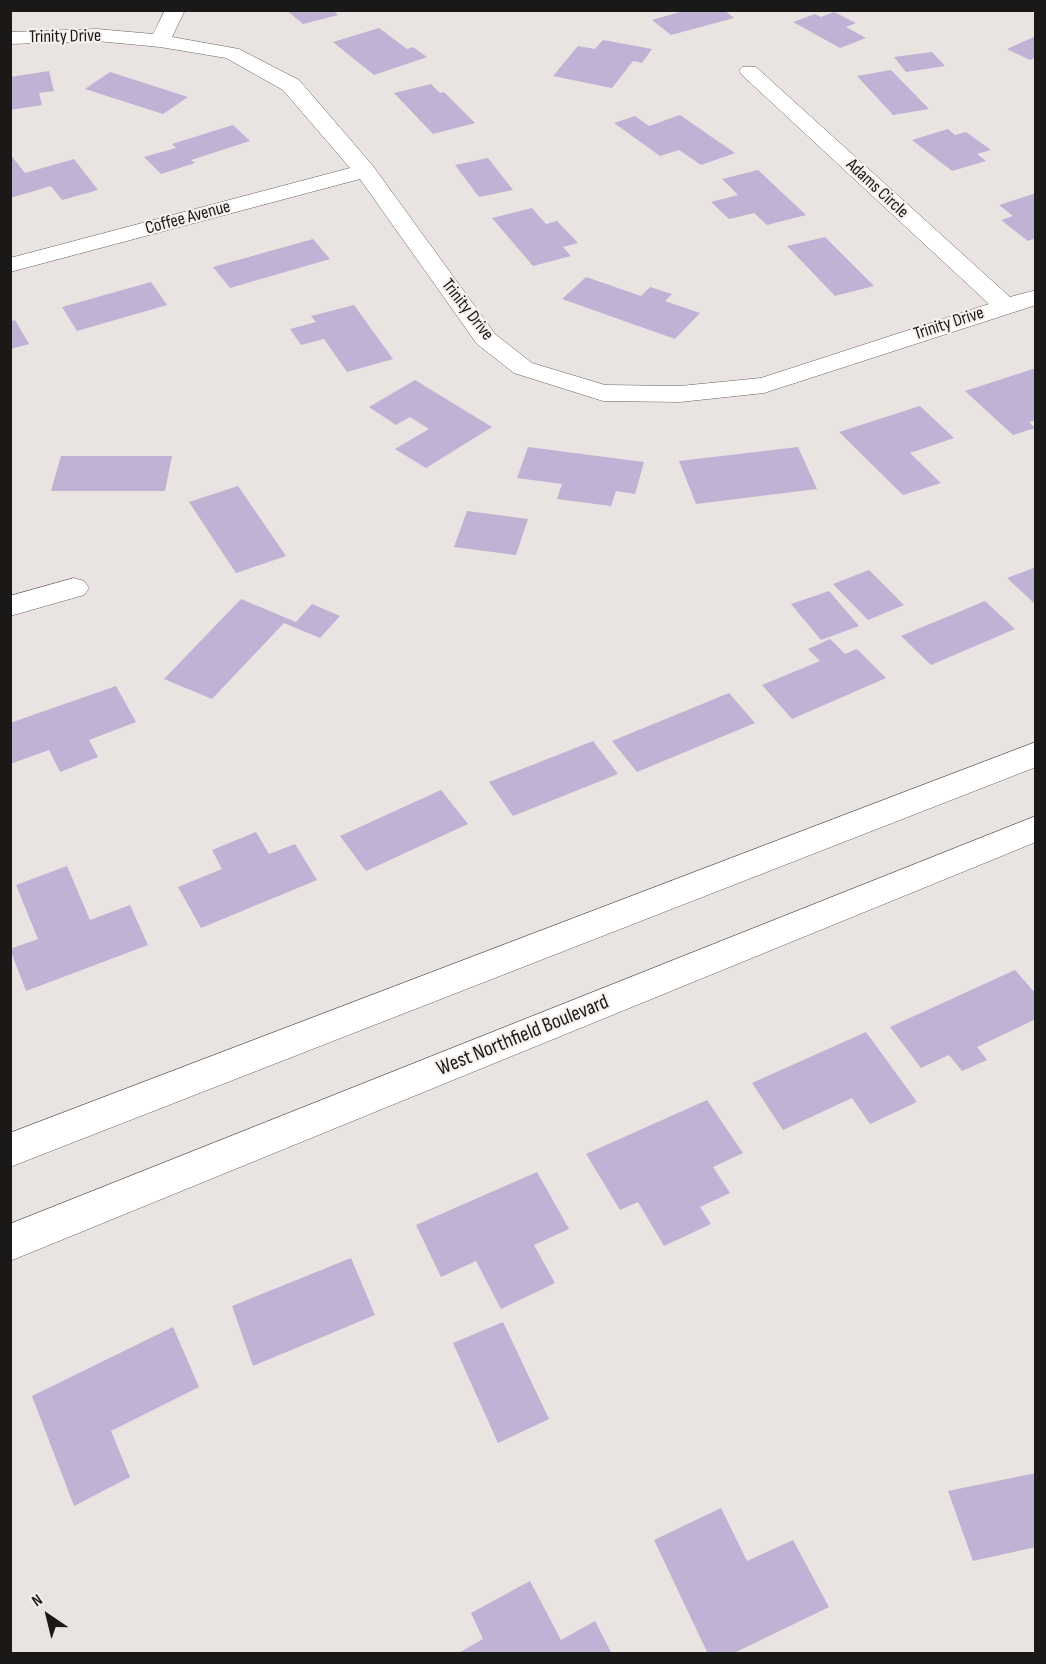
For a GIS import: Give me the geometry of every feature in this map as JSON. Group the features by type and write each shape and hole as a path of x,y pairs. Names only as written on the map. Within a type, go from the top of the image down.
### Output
{"street":[{"path":"160,41 175,10"},
{"name":"Trinity Drive","path":"10,38 97,35 160,41 232,53 291,85 365,171 486,339 523,368 603,393 680,394 764,385 1035,297"},
{"name":"Adams Circle","path":"749,71 1005,306"},
{"name":"Coffee Avenue","path":"10,265 365,171"},
{"path":"10,606 74,588"},
{"path":"10,1150 1035,754"},
{"name":"West Northfield Boulevard","path":"10,1243 1035,828"}],"building":[{"path":"286,10 333,10 338,15 303,24"},
{"path":"687,10 724,10 734,18 671,35 652,20"},
{"path":"834,12 856,23 846,27 866,38 840,48 793,22 815,14 821,17"},
{"path":"379,28 407,49 413,47 427,57 374,75 333,42"},
{"path":"1036,36 1036,57 1030,60 1007,49"},
{"path":"603,40 652,49 642,63 633,61 612,88 553,76 578,46 595,49"},
{"path":"932,52 945,66 906,72 894,57"},
{"path":"891,70 929,109 893,115 857,76"},
{"path":"49,71 54,91 39,93 42,105 10,110 10,77"},
{"path":"110,72 188,97 163,114 85,89"},
{"path":"431,84 440,93 444,92 475,123 433,134 394,93"},
{"path":"680,115 735,153 701,165 679,150 660,156 614,123 635,116 649,126"},
{"path":"233,125 250,141 191,160 195,163 161,174 144,157 176,148 172,144"},
{"path":"948,129 955,135 966,132 991,150 977,154 986,161 952,171 912,140"},
{"path":"10,154 25,173 74,159 98,190 62,200 51,186 10,198"},
{"path":"488,158 513,190 479,197 455,165"},
{"path":"758,170 806,215 767,225 754,213 729,219 711,202 738,195 722,179"},
{"path":"1036,193 1036,238 1028,241 1001,220 1013,216 999,205"},
{"path":"532,208 546,224 557,221 578,243 563,247 571,256 533,266 492,218"},
{"path":"825,237 874,286 835,296 787,246"},
{"path":"313,239 330,259 230,288 213,267"},
{"path":"586,277 641,296 650,287 672,294 665,301 700,313 675,339 562,299"},
{"path":"151,282 167,305 77,331 62,307"},
{"path":"354,305 393,359 347,372 324,339 301,345 290,329 316,322 311,316"},
{"path":"15,320 29,344 10,349 10,322"},
{"path":"1036,368 1036,420 1029,422 1035,428 1013,435 965,391"},
{"path":"415,380 492,427 426,468 395,449 429,429 410,417 396,425 369,407"},
{"path":"920,406 954,438 910,453 941,483 903,495 839,432"},
{"path":"528,447 644,462 635,494 616,491 611,506 557,499 562,484 517,478"},
{"path":"798,447 817,489 696,504 679,461"},
{"path":"61,456 172,456 165,491 51,491"},
{"path":"238,486 286,556 236,573 189,502"},
{"path":"467,511 528,519 516,555 454,547"},
{"path":"1036,567 1036,605 1007,578"},
{"path":"869,570 904,605 868,620 833,584"},
{"path":"829,591 859,626 821,640 791,604"},
{"path":"241,599 296,622 312,604 340,616 320,638 284,623 212,699 164,679"},
{"path":"985,601 1015,629 931,665 901,636"},
{"path":"830,639 845,654 857,649 886,678 792,719 762,685 820,661 808,649"},
{"path":"116,686 136,722 89,740 98,757 60,772 49,750 10,764 10,723"},
{"path":"729,693 755,723 637,772 612,741"},
{"path":"593,741 618,774 513,816 489,782"},
{"path":"441,790 468,824 366,871 340,836"},
{"path":"256,832 269,854 295,844 317,880 201,928 178,887 222,869 212,850"},
{"path":"67,866 90,920 130,905 148,945 26,991 10,949 38,939 16,885"},
{"path":"1015,970 1036,994 1036,1019 977,1047 987,1060 962,1071 949,1055 921,1068 890,1027"},
{"path":"866,1032 917,1102 870,1124 852,1098 783,1130 752,1083"},
{"path":"707,1100 743,1153 713,1167 730,1193 700,1207 711,1224 664,1246 638,1202 620,1210 586,1154"},
{"path":"537,1172 569,1229 534,1245 555,1283 501,1309 476,1261 441,1277 416,1225"},
{"path":"351,1258 375,1315 253,1366 232,1306"},
{"path":"503,1322 549,1419 498,1443 453,1343"},
{"path":"173,1327 199,1387 111,1431 130,1477 74,1506 32,1396"},
{"path":"1036,1473 1036,1547 973,1561 948,1491"},
{"path":"721,1508 747,1561 793,1540 829,1607 732,1654 708,1654 654,1540"},
{"path":"530,1581 561,1640 595,1621 612,1654 457,1654 483,1639 471,1613"}]}
